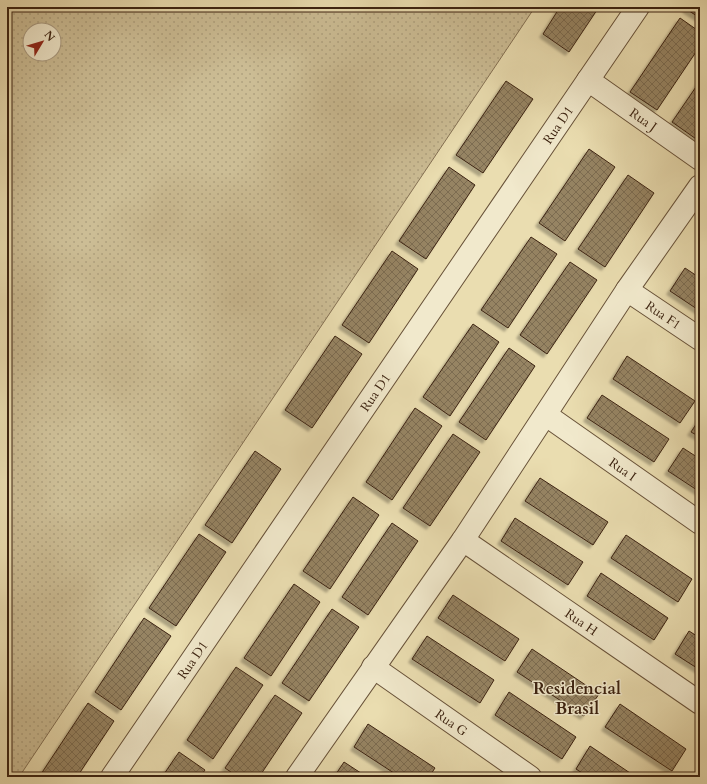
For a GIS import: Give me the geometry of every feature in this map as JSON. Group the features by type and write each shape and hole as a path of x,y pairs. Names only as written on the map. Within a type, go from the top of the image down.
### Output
{"street":[{"name":"Rua D1","path":"112,777 638,7"},
{"name":"Rua J","path":"588,80 700,159"},
{"path":"297,777 463,540 627,290 700,186"},
{"name":"Rua F1","path":"627,290 700,339"},
{"name":"Rua I","path":"546,415 700,522"},
{"name":"Rua H","path":"463,540 700,703"},
{"name":"Rua G","path":"373,667 530,777"}],"shaded area":[{"path":"7,7 535,7 19,777 7,777"}],"building":[{"path":"560,7 599,7 569,52 543,34"},
{"path":"687,7 700,7 700,18 686,9"},
{"path":"680,18 700,32 700,46 657,110 630,92"},
{"path":"506,81 533,99 483,173 456,155"},
{"path":"700,81 700,139 699,141 672,122"},
{"path":"589,149 615,167 565,241 539,223"},
{"path":"449,167 475,185 426,259 399,241"},
{"path":"628,175 654,193 605,267 578,249"},
{"path":"531,237 557,254 508,328 481,310"},
{"path":"392,251 418,269 369,343 342,325"},
{"path":"570,262 597,280 547,354 520,335"},
{"path":"685,268 700,278 700,311 670,291"},
{"path":"473,324 499,342 450,416 423,397"},
{"path":"335,336 362,354 312,428 285,410"},
{"path":"509,348 535,366 486,440 459,422"},
{"path":"627,356 695,401 680,423 613,379"},
{"path":"602,395 669,439 654,462 587,418"},
{"path":"415,408 442,426 392,500 366,482"},
{"path":"700,418 700,437 691,432"},
{"path":"453,434 480,452 430,526 403,508"},
{"path":"683,448 700,459 700,492 668,471"},
{"path":"255,451 281,469 232,543 205,525"},
{"path":"540,478 608,522 593,545 525,501"},
{"path":"353,497 379,515 330,589 303,571"},
{"path":"515,518 583,562 568,585 501,541"},
{"path":"392,523 418,541 368,615 342,597"},
{"path":"199,534 226,552 176,626 149,608"},
{"path":"626,535 692,579 678,602 611,558"},
{"path":"601,573 668,618 654,640 587,596"},
{"path":"294,584 320,602 271,676 244,658"},
{"path":"453,595 519,639 505,661 438,618"},
{"path":"332,609 359,627 309,701 282,683"},
{"path":"144,618 171,636 121,710 95,692"},
{"path":"689,631 700,638 700,670 675,654"},
{"path":"427,636 494,680 480,703 412,659"},
{"path":"532,649 599,694 584,716 517,672"},
{"path":"236,667 263,685 213,759 187,740"},
{"path":"509,692 576,737 562,759 495,715"},
{"path":"275,695 302,713 259,777 238,777 225,768"},
{"path":"88,703 114,721 77,777 39,777"},
{"path":"620,704 686,749 672,771 605,727"},
{"path":"368,724 435,768 429,777 400,777 354,747"},
{"path":"590,746 636,777 588,777 576,769"},
{"path":"179,752 205,770 200,777 162,777"},
{"path":"344,762 367,777 334,777"}],"district":[{"name":"Residencial Brasil","path":"577,698"}]}
